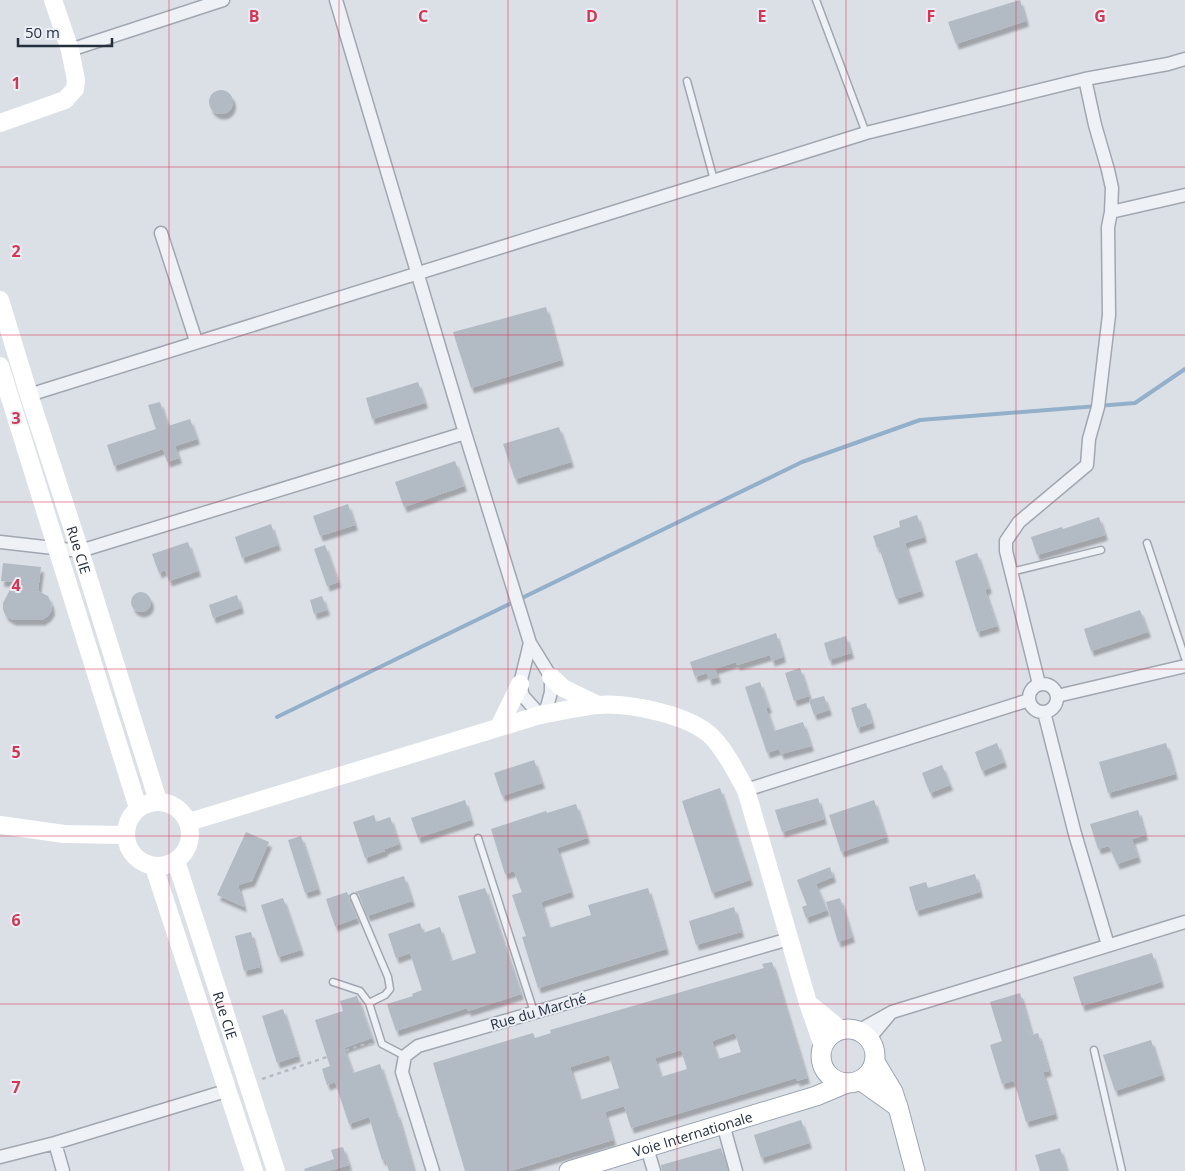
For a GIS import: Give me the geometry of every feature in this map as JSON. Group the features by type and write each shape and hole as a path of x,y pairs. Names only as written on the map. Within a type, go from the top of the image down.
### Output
{"main road":[{"path":"898,1106 854,1082 837,1081 829,1076 822,1062 823,1046 833,1034 856,1033 873,1046 875,1062 893,1092 898,1106 915,1171"},
{"path":"854,1082 872,1069 875,1062"},
{"path":"816,1096 829,1076"},
{"name":"Voie Internationale","path":"574,1170 816,1096 854,1082"}],"street":[{"path":"0,122 65,100 75,89 76,80 70,50 53,0"},
{"path":"70,50 223,0"},
{"path":"336,0 416,273 530,643 551,677 563,688 598,705"},
{"path":"28,395 866,133 1085,79 1168,64 1185,59"},
{"path":"1039,684 1006,551 1006,541 1019,522 1087,465 1089,439 1098,407 1109,316 1108,227 1112,212 1110,179 1085,79"},
{"path":"1112,212 1185,195"},
{"path":"161,234 196,341"},
{"name":"Rue CIE","path":"0,300 6,336 28,395 80,551 158,802"},
{"name":"Rue CIE","path":"0,366 138,808"},
{"path":"0,542 57,550 80,551 465,433"},
{"path":"499,727 520,684 530,643"},
{"path":"1057,696 1185,666"},
{"path":"540,715 547,707 551,692 551,677"},
{"path":"520,684 523,696 540,715"},
{"path":"1039,684 1049,685 1056,692 1057,696 1053,708 1044,712 1034,709 1029,700 1031,691 1039,684"},
{"path":"746,790 1029,700"},
{"path":"188,822 540,715 598,705 629,707 664,714 690,722 712,737 730,760 746,790 808,1003 823,1046"},
{"path":"1044,712 1075,834 1108,945"},
{"path":"158,802 168,803 184,814 191,837 186,851 176,861 166,866 154,867 139,862 129,850 125,835 128,820 138,808 147,803 158,802"},
{"path":"0,825 64,834 125,835"},
{"name":"Rue CIE","path":"176,861 276,1171"},
{"name":"Rue CIE","path":"154,867 229,1090 254,1171"},
{"path":"808,1003 856,1033 892,1012 1185,922"},
{"name":"Rue du Marché","path":"405,1056 418,1046 789,939"},
{"path":"405,1056 402,1072 433,1171"},
{"path":"0,1158 229,1090"},
{"path":"723,1124 736,1171"},
{"path":"55,1143 63,1171"},
{"path":"647,1148 654,1171"}],"lane":[{"path":"816,0 866,133"},
{"path":"687,81 714,180"},
{"path":"1147,543 1185,658"},
{"path":"1011,572 1101,550"},
{"path":"478,838 534,1012"},
{"path":"354,897 388,977 390,990 370,1003"},
{"path":"333,982 360,991 370,1003 382,1044 405,1056"},
{"path":"1094,1050 1122,1171"}],"path":[{"path":"248,1083 362,1045 382,1044"}],"building":[{"path":"1020,0 1026,21 956,44 948,22"},
{"path":"216,90 226,90 233,97 233,107 226,114 216,114 209,107 209,97"},
{"path":"546,307 561,360 471,388 453,332"},
{"path":"418,382 425,403 372,419 366,398"},
{"path":"160,402 168,426 190,419 197,439 175,446 179,458 167,462 163,449 114,466 107,445 156,429 148,405"},
{"path":"559,427 571,462 515,479 503,444"},
{"path":"455,461 464,486 404,507 395,482"},
{"path":"348,504 355,525 320,536 313,516"},
{"path":"917,515 924,537 905,543 921,591 896,599 879,547 877,548 873,536 900,527 899,521"},
{"path":"1099,517 1105,535 1037,555 1031,537"},
{"path":"271,524 278,545 242,558 235,537"},
{"path":"188,542 198,571 169,581 165,570 159,573 152,554"},
{"path":"325,545 338,582 327,586 314,549"},
{"path":"977,553 989,588 985,590 997,626 977,632 955,561"},
{"path":"3,563 41,567 38,591 48,596 51,603 52,610 48,616 42,620 13,620 6,616 3,610 3,603 14,582 1,581"},
{"path":"141,592 148,595 151,602 148,609 141,612 134,609 131,602 134,595"},
{"path":"237,595 241,608 213,618 209,605"},
{"path":"322,596 327,610 314,614 310,600"},
{"path":"1140,610 1148,632 1091,651 1084,629"},
{"path":"776,633 783,657 772,661 770,655 737,665 736,662 715,669 718,677 709,680 707,673 695,677 690,662"},
{"path":"846,636 851,653 829,660 824,643"},
{"path":"800,668 809,696 794,701 785,673"},
{"path":"760,682 769,708 766,708 774,731 803,722 811,746 781,754 779,749 767,753 745,687"},
{"path":"824,696 829,710 814,715 809,700"},
{"path":"866,703 872,723 857,728 851,708"},
{"path":"997,743 1004,762 982,771 975,752"},
{"path":"1166,743 1175,774 1108,793 1099,762"},
{"path":"534,760 542,783 502,796 494,773"},
{"path":"942,765 950,785 930,793 922,773"},
{"path":"720,788 750,880 712,893 682,801"},
{"path":"818,798 824,819 782,832 775,810"},
{"path":"465,800 471,820 418,838 411,818"},
{"path":"874,800 886,837 841,852 829,815"},
{"path":"576,804 587,838 557,848 571,892 541,902 549,928 591,915 588,905 648,888 666,949 538,988 522,937 526,936 512,895 522,892 514,871 505,874 491,829 546,811 547,813"},
{"path":"1138,810 1145,835 1132,839 1138,857 1117,864 1109,846 1098,849 1090,824"},
{"path":"374,815 376,822 390,817 399,844 365,858 353,822"},
{"path":"246,832 269,842 252,881 238,885 244,907 217,895"},
{"path":"301,836 318,889 305,893 288,840"},
{"path":"830,867 833,877 816,884 827,910 806,918 802,907 807,905 797,880"},
{"path":"975,874 980,892 916,911 909,887 926,882 928,888"},
{"path":"404,876 412,901 367,916 359,895 355,892"},
{"path":"485,888 521,994 468,1011 467,1008 396,1031 387,1004 413,996 412,994 422,990 410,953 396,958 388,934 420,923 423,933 440,927 451,961 476,953 458,896"},
{"path":"347,892 348,895 350,894 349,899 357,918 335,926 326,899"},
{"path":"283,898 301,950 278,957 261,905"},
{"path":"840,898 852,937 838,942 826,902"},
{"path":"734,907 741,932 696,945 689,921"},
{"path":"251,932 260,967 244,971 235,936"},
{"path":"1152,953 1161,982 1082,1006 1073,977"},
{"path":"772,962 807,1078 797,1081 796,1078 631,1128 624,1106 605,1112 613,1140 510,1171 465,1171 433,1063 533,1033 535,1038 551,1033 550,1030 764,968 762,964","holes":["735,1033 741,1052 718,1059 712,1041","681,1050 687,1069 661,1077 655,1058","609,1055 619,1088 580,1100 570,1067"]},
{"path":"1020,993 1032,1035 1038,1033 1049,1071 1043,1072 1055,1114 1026,1122 1014,1081 1002,1084 990,1045 1002,1041 990,1002"},
{"path":"357,996 372,1038 344,1048 353,1073 380,1064 397,1112 414,1171 389,1171 385,1159 382,1160 369,1117 349,1124 335,1082 327,1085 322,1069 330,1066 315,1020 343,1011 340,1001"},
{"path":"283,1009 298,1056 277,1063 262,1016"},
{"path":"1151,1040 1162,1075 1115,1091 1103,1055"},
{"path":"801,1120 809,1143 761,1158 754,1135"},
{"path":"343,1147 349,1165 329,1171 305,1171 304,1169 334,1159 331,1150"},
{"path":"721,1148 728,1171 662,1171 661,1165"},
{"path":"1060,1148 1067,1171 1040,1171 1035,1155"}],"waterway":[{"path":"277,717 802,462 920,420 1135,403 1185,369"}]}
